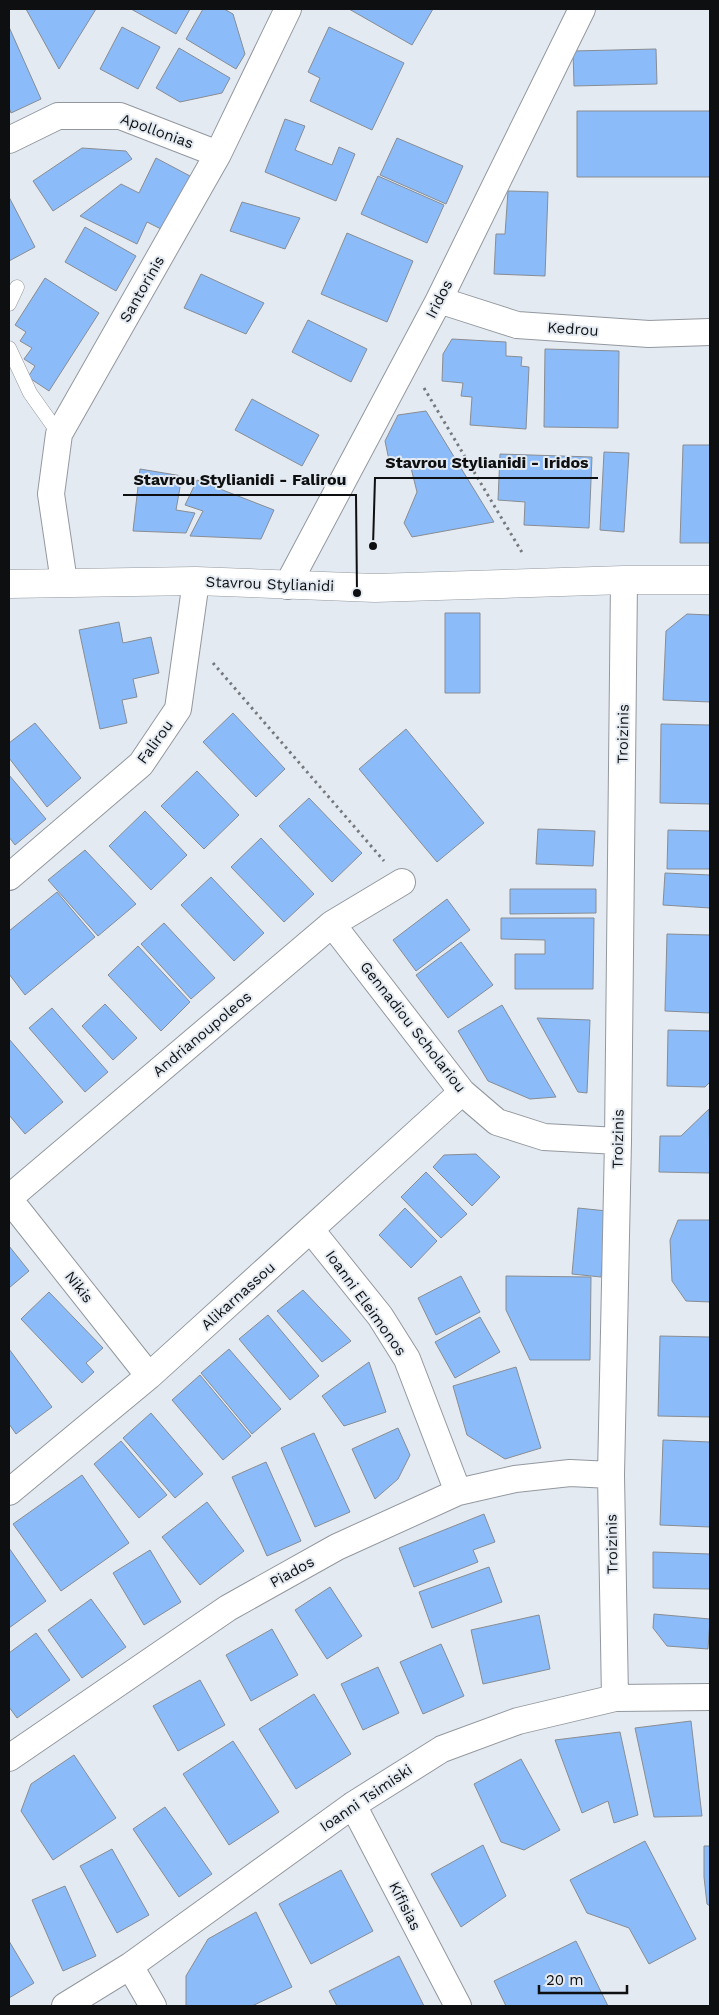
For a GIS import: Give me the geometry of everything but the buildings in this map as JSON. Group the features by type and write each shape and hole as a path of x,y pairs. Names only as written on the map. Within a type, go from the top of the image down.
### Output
{"street":[{"name":"Iridos","path":"287,586 439,300 582,9"},
{"name":"Santorinis","path":"64,582 51,494 59,434 218,154 282,11"},
{"name":"Apollonias","path":"9,140 58,116 120,116 218,154"},
{"name":"Kedrou","path":"439,300 517,325 649,334 710,332"},
{"name":"Stavrou Stylianidi","path":"9,584 196,581 375,588 624,580 710,580"},
{"name":"Troizinis","path":"615,1698 611,1475 618,1141 624,580"},
{"name":"Falirou","path":"9,877 141,764 178,709 196,581"},
{"name":"Andrianoupoleos","path":"9,1199 332,924 402,882"},
{"name":"Gennadiou Scholariou","path":"332,924 462,1092 498,1122 544,1137 618,1141"},
{"name":"Alikarnassou","path":"9,1492 149,1376 462,1092"},
{"name":"Nikis","path":"9,1199 149,1376"},
{"name":"Ioanni Eleimonos","path":"311,1230 380,1316 408,1359 458,1492"},
{"name":"Piados","path":"9,1758 228,1608 336,1547 458,1492 515,1478 570,1473 611,1475"},
{"name":"Ioanni Tsimiski","path":"65,2006 130,1966 353,1805 442,1749 518,1721 615,1698 710,1697"},
{"name":"Kifisias","path":"353,1805 458,2006"},
{"path":"130,1966 153,2006"}],"lane":[{"path":"9,304 17,287"},
{"path":"9,348 30,393 59,434"}],"path":[{"path":"407,360 541,583"},
{"path":"188,635 402,882"}],"place":[{"name":"Stavrou Stylianidi - Iridos","path":"373,546"},
{"name":"Stavrou Stylianidi - Falirou","path":"357,593"}]}
